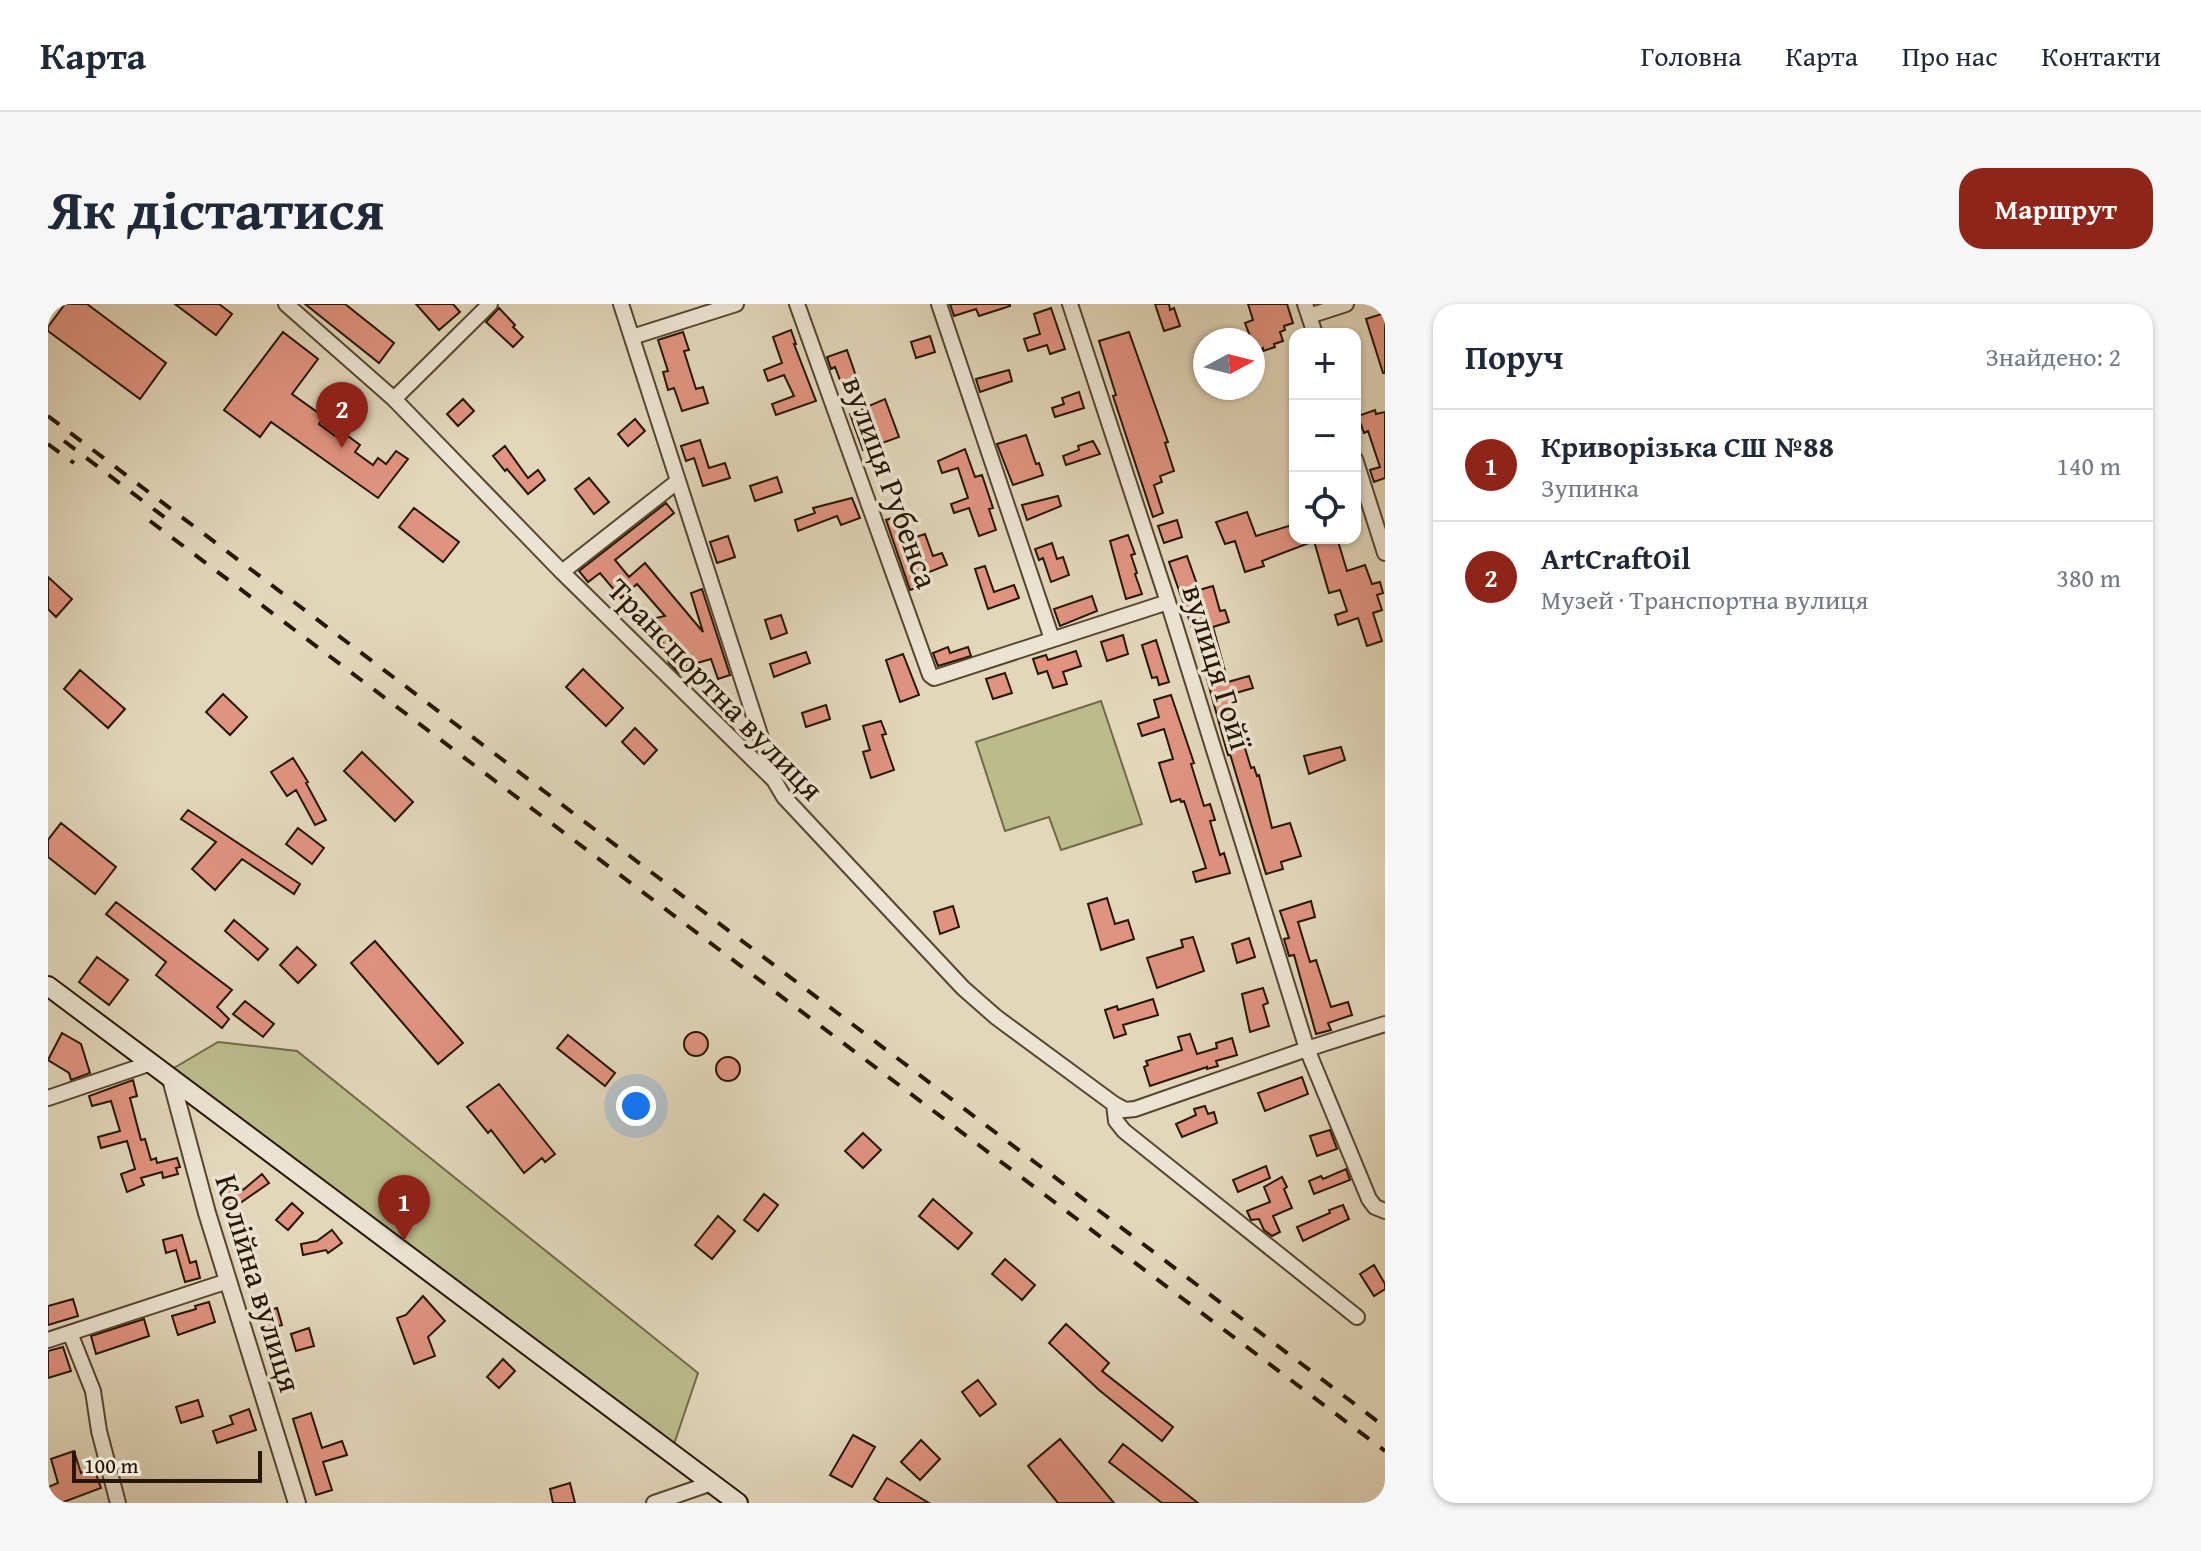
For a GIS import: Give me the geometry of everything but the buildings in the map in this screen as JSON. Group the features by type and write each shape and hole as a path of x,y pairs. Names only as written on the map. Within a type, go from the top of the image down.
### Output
{"main road":[{"path":"48,986 738,1503"}],"street":[{"name":"Транспортна вулиця","path":"286,304 394,399 562,572 774,780 784,797 963,988 996,1017 1114,1104 1116,1121 1124,1131 1357,1317"},
{"path":"394,399 490,304"},
{"path":"621,304 774,780"},
{"path":"632,337 736,304"},
{"name":"вулиця Рубенса","path":"797,304 930,675 934,678 1052,639"},
{"path":"939,304 1052,639 1168,602"},
{"name":"вулиця Гойї","path":"1070,304 1168,602 1307,1049 1369,1199 1375,1207 1385,1211"},
{"path":"1307,310 1346,304"},
{"path":"1359,472 1385,553"},
{"path":"562,572 678,481"},
{"path":"1114,1104 1125,1110 1135,1109 1385,1024"},
{"path":"48,1098 151,1063"},
{"name":"Колійна вулиця","path":"171,1079 228,1281 297,1503"},
{"path":"48,1340 228,1281"},
{"path":"70,1333 93,1391 99,1431 118,1503"},
{"path":"654,1503 712,1483"}],"green space":[{"path":"1101,701 1142,824 1061,850 1049,817 1005,831 976,742"},
{"path":"218,1042 297,1051 698,1373 671,1453 162,1075"}],"railway":[{"path":"48,416 1385,1427"},
{"path":"64,441 172,523"},
{"path":"48,444 74,463"},
{"path":"150,521 1385,1451"}],"place":[{"name":"ArtCraftOil","path":"342,448"},
{"name":"Криворізька СШ №88","path":"404,1241"}]}
